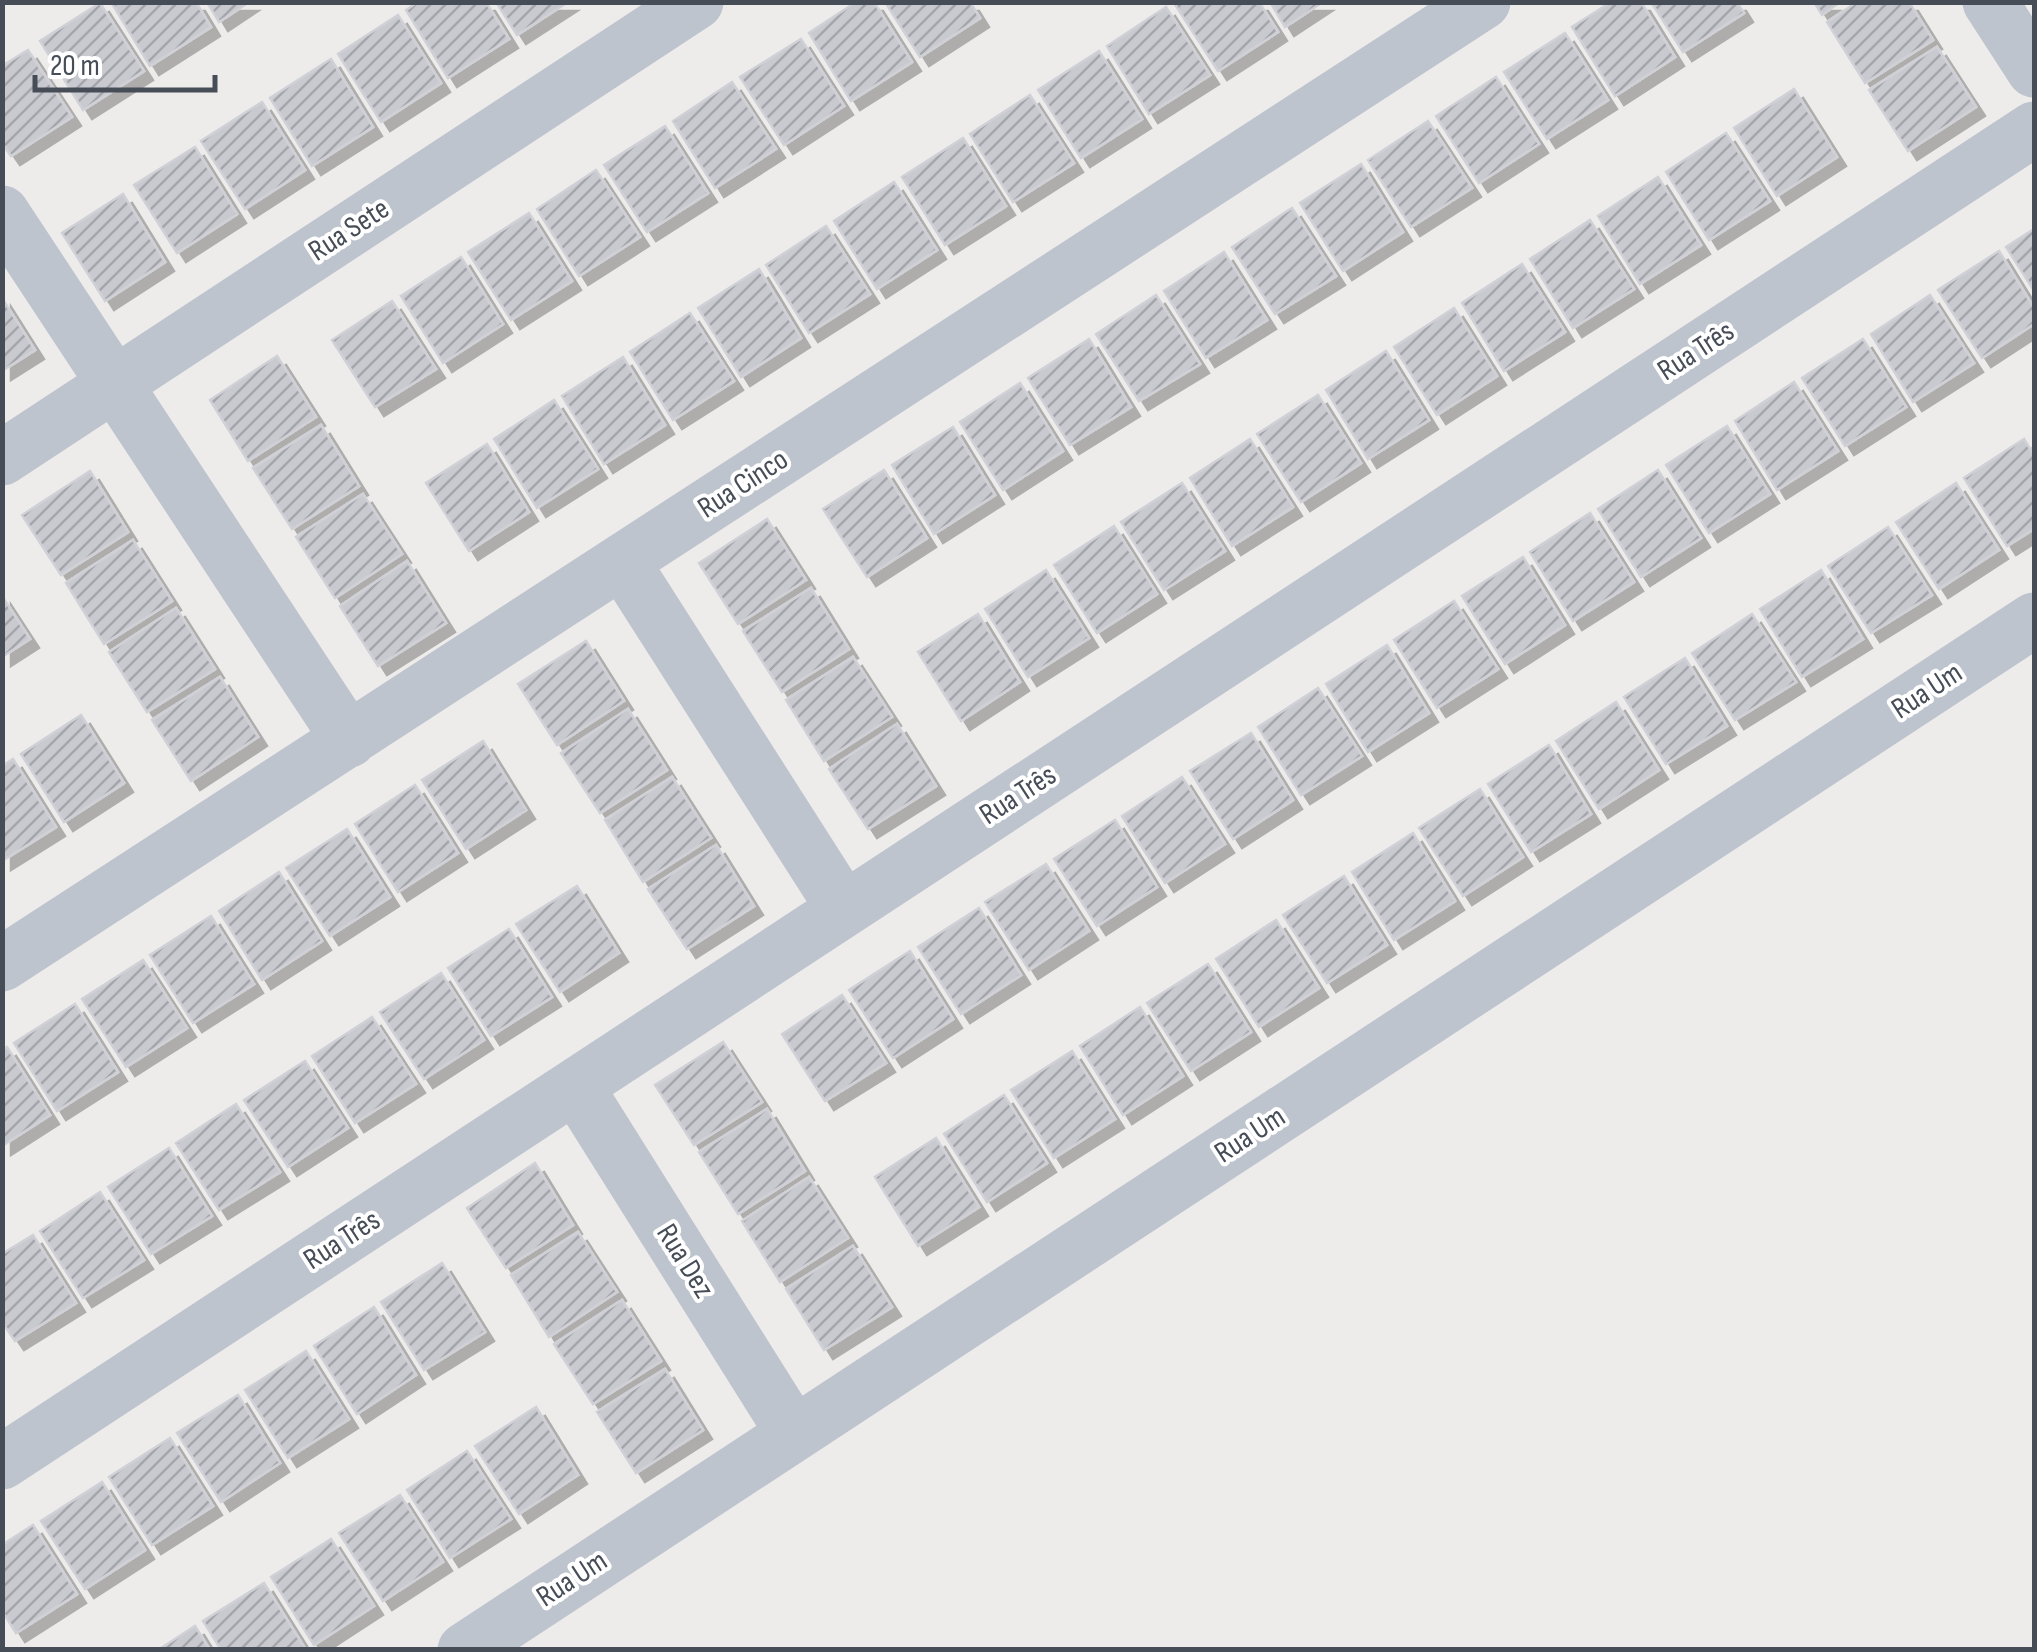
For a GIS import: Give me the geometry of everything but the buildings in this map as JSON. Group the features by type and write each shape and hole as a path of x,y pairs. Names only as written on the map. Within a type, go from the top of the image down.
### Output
{"street":[{"name":"Rua Sete","path":"2,458 696,2"},
{"name":"Rua Cinco","path":"2,964 1483,2"},
{"path":"1990,2 2034,70"},
{"name":"Rua Três","path":"2,1462 2034,129"},
{"path":"2,213 349,740"},
{"path":"623,563 844,909"},
{"name":"Rua Um","path":"465,1650 2034,620"},
{"name":"Rua Dez","path":"576,1087 794,1434"}]}
